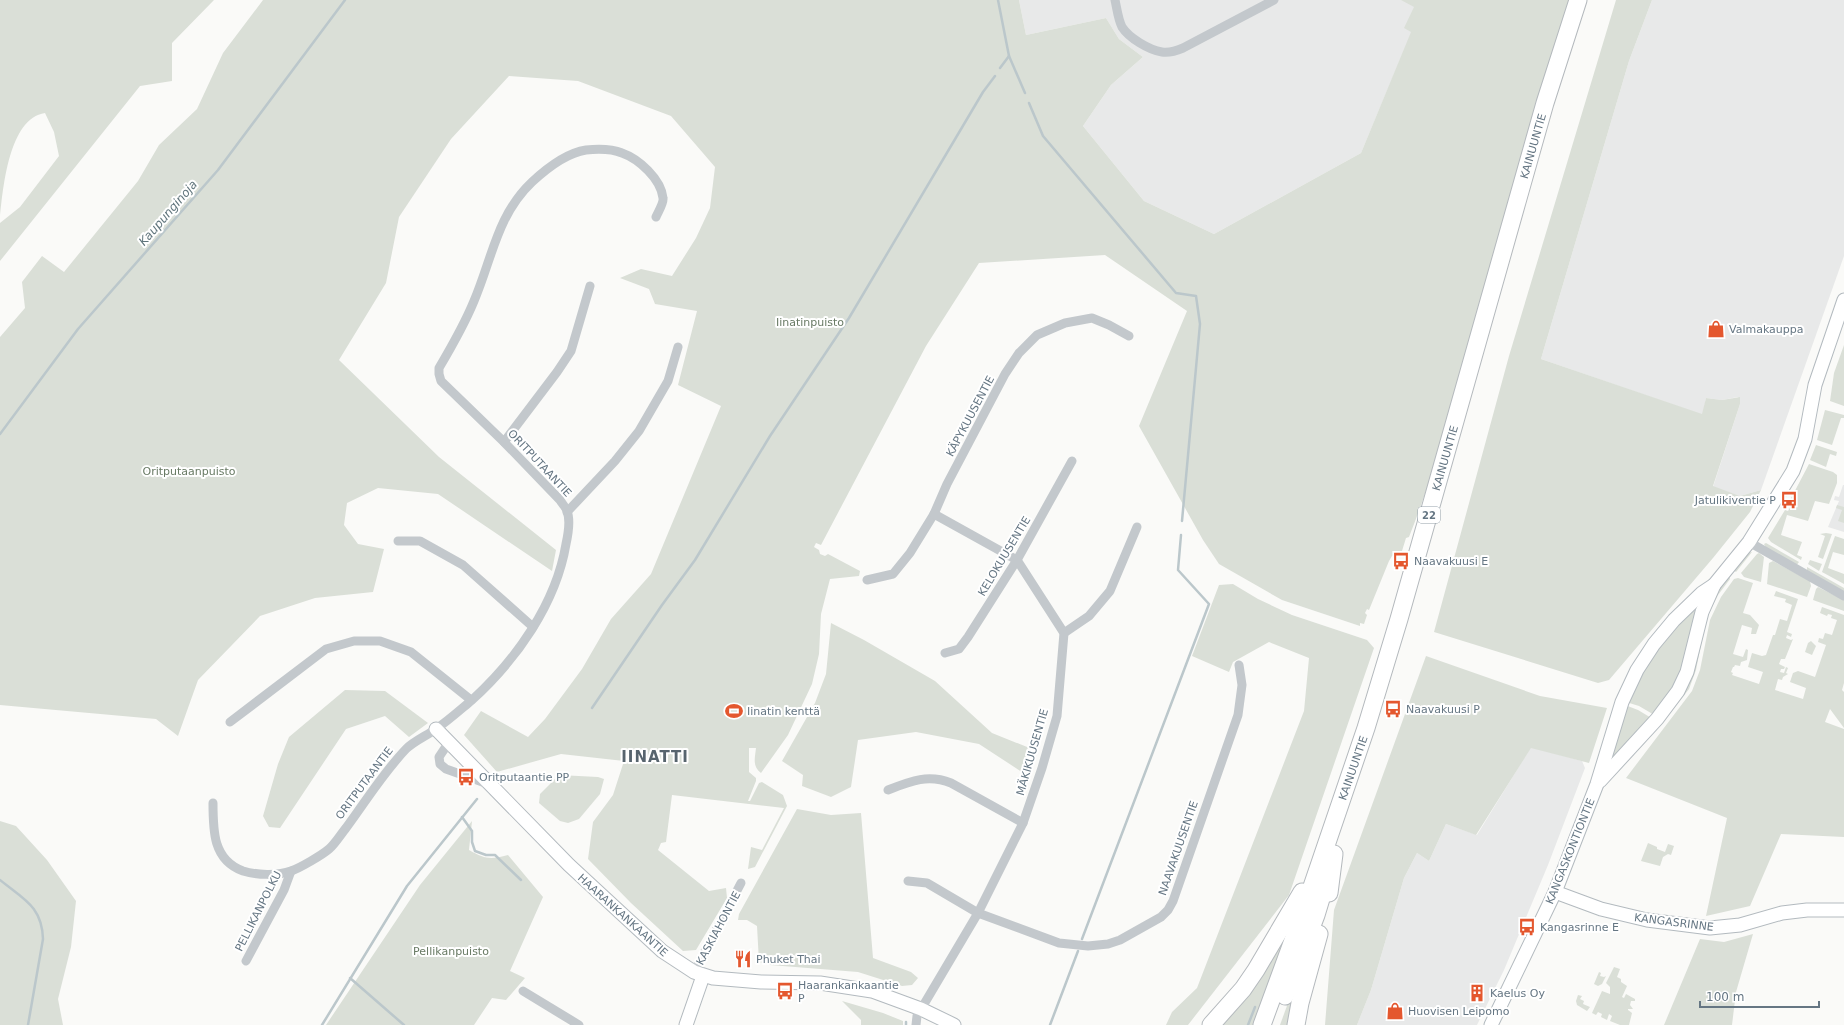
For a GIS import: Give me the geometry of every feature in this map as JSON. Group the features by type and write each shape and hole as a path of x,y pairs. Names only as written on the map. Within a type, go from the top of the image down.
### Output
{"highway":[{"name":"KAINUUNTIE","path":"1274,1025 1316,915 1330,853 1399,619 1545,103 1578,0"},
{"name":"KAINUUNTIE","path":"1262,1025 1330,853 1409,620 1556,102 1589,0"},
{"path":"1211,1025 1243,989 1269,951 1330,853"},
{"path":"1296,1025 1300,1003 1328,903 1330,853"}],"street":[{"path":"1115,0 1119,20 1126,32 1154,50 1169,52 1183,48 1274,0"},
{"name":"ORITPUTAANTIE","path":"213,803 213,826 215,839 220,852 228,864 244,871 260,875 291,871 330,849 390,765 411,743 436,729 471,700 507,662 533,627 553,592 564,556 569,532 567,512 560,500 504,442 441,381 439,368 474,301 498,232 508,210 528,186 560,160 585,150 606,150 621,153 636,161 658,182 663,199 656,218"},
{"path":"504,442 571,351 590,286"},
{"name":"KANGASKONTIONTIE","path":"1597,784 1656,720 1678,691 1687,672 1702,612 1714,585 1749,542 1793,471 1805,439 1815,384 1844,300"},
{"name":"KÄPYKUUSENTIE","path":"867,580 893,574 910,553 934,514 948,484 1006,374 1020,353 1037,335 1065,323 1092,318 1129,336"},
{"path":"567,512 615,461 639,431 668,381 678,347"},
{"name":"KELOKUUSENTIE","path":"946,653 960,649 1017,560 1072,461"},
{"path":"934,514 1017,560 1064,633 1089,616 1110,591 1137,526"},
{"path":"398,541 420,542 463,565 533,627"},
{"path":"1749,542 1844,596"},
{"name":"KANGASKONTIONTIE","path":"1491,1025 1555,892 1597,784 1622,702 1637,670 1654,644 1674,620 1702,593 1714,585"},
{"name":"MÄKIKUUSENTIE","path":"916,1025 917,1016 978,913 1023,823 1042,768 1057,716 1064,633"},
{"path":"230,722 326,649 354,641 380,641 411,652 471,700"},
{"name":"NAAVAKUUSENTIE","path":"908,881 927,883 978,913 1059,942 1088,946 1108,944 1120,940 1161,917 1173,902 1238,715 1242,685 1239,665"},
{"name":"HAARANKANKAANTIE","path":"436,729 568,865 662,951 699,974 723,980 820,983 872,991 921,1009 954,1025"},
{"path":"453,747 444,748 439,757 440,764 446,770 489,784"},
{"path":"888,790 908,782 940,778 1023,823"},
{"name":"PELLIKANPOLKU","path":"246,961 284,890 291,871"},
{"name":"KASKIAHONTIE","path":"686,1025 699,974 741,883"},
{"name":"KANGASRINNE","path":"1555,892 1601,909 1647,920 1710,928 1740,925 1782,913 1807,910 1844,910"},
{"path":"523,991 579,1025"}],"shaded area":[{"path":"1019,0 1425,0 1361,153 1214,234 1144,201 1083,126 1111,85 1143,57 1119,39 1106,18 1026,35"},
{"path":"1652,0 1844,0 1844,256 1761,490 1740,496 1713,487 1740,404 1738,397 1722,400 1706,398 1703,415 1541,359 1629,61"},
{"path":"1843,485 1844,532 1828,527 1839,501 1834,500 1835,496 1839,497"},
{"path":"1531,747 1582,761 1585,768 1548,865 1504,970 1477,1025 1357,1025 1371,990 1404,878 1417,853 1429,861 1446,824 1477,835"}],"green space":[{"path":"0,0 214,0 172,43 172,81 140,86 0,261 0,223 20,207 59,156 54,132 45,113 33,118 23,127 10,156 3,189 0,217"},
{"path":"263,0 1019,0 1026,35 1106,18 1119,39 1143,57 1111,85 1083,126 1144,201 1214,234 1361,153 1411,32 1404,28 1414,7 1401,0 1570,0 1501,226 1459,383 1436,460 1409,537 1406,538 1402,551 1392,556 1389,561 1369,610 1367,609 1365,613 1367,615 1364,624 1360,623 1360,626 1282,600 1219,564 1203,540 1139,426 1187,311 1105,255 979,263 926,346 821,545 816,543 814,547 819,550 820,554 825,556 828,554 860,571 859,576 830,579 821,614 819,654 812,684 788,735 761,773 755,765 756,748 749,748 749,772 756,778 756,781 748,801 750,801 759,783 762,782 783,795 787,806 755,867 748,869 751,847 762,850 784,808 672,795 666,842 661,843 658,850 709,891 726,888 727,898 696,950 683,951 631,903 588,859 593,822 613,795 624,761 561,754 497,772 464,735 481,711 528,737 545,719 582,669 611,619 651,574 721,406 678,385 697,311 655,304 649,289 620,278 641,269 672,276 696,238 710,208 715,167 671,116 578,81 509,76 451,139 399,217 386,283 339,360 439,457 556,550 552,571 438,494 378,488 347,503 344,525 358,544 384,549 373,592 315,598 260,616 198,680 178,736 156,719 0,705 0,337 25,308 22,282 42,256 64,272 138,181 159,145 197,109 223,53"},
{"path":"1616,0 1652,0 1629,61 1541,359 1702,414 1706,398 1722,400 1740,397 1740,404 1713,486 1740,496 1761,490 1750,512 1713,558 1609,680 1598,683 1434,632 1509,356"},
{"path":"1844,345 1844,406 1830,401 1834,373"},
{"path":"1825,410 1844,415 1844,418 1841,418 1832,445 1817,440"},
{"path":"1816,445 1837,452 1836,456 1830,454 1826,467 1810,460"},
{"path":"1809,464 1833,472 1837,475 1837,483 1829,504 1815,501 1808,521 1787,515 1781,535 1802,542 1797,555 1802,557 1801,560 1771,542 1768,538 1785,510 1788,511 1791,506 1788,504"},
{"path":"1837,505 1844,507 1844,523 1838,521 1842,510 1836,508"},
{"path":"1820,534 1832,534 1823,559 1818,557 1825,536"},
{"path":"1835,536 1844,539 1844,555 1833,552 1828,568 1844,574 1844,584 1822,572"},
{"path":"1766,543 1799,562 1796,566 1766,548 1764,544"},
{"path":"1752,552 1736,572 1733,570 1747,553"},
{"path":"1759,553 1764,557 1761,582 1744,577 1741,573"},
{"path":"1810,560 1822,564 1819,571 1808,564"},
{"path":"1773,561 1810,581 1811,586 1807,597 1767,584 1769,563"},
{"path":"1807,567 1844,588 1844,592 1807,572"},
{"path":"1729,575 1730,579 1718,595 1706,619 1696,670 1689,689 1664,721 1711,599"},
{"path":"1738,578 1753,583 1743,613 1750,615 1759,625 1756,634 1751,634 1752,628 1742,625 1733,654 1743,657 1746,649 1748,650 1747,660 1741,662 1740,666 1735,665 1733,667 1731,672 1733,673 1732,675 1759,684 1763,672 1748,667 1752,653 1762,656 1766,655 1780,619 1787,621 1792,605 1785,602 1786,599 1774,596 1776,591 1798,599 1787,632 1792,634 1791,637 1787,635 1786,638 1791,640 1793,639 1785,659 1781,659 1779,664 1785,667 1784,669 1781,669 1780,672 1784,673 1786,667 1788,668 1786,673 1788,674 1783,677 1782,680 1778,679 1775,690 1803,699 1806,688 1790,682 1793,673 1798,671 1815,677 1826,645 1818,642 1819,638 1823,639 1825,633 1832,635 1837,620 1831,618 1832,615 1828,614 1827,616 1820,613 1822,607 1844,615 1844,683 1842,690 1844,692 1844,728 1830,709 1825,722 1844,729 1844,837 1781,834 1750,906 1706,916 1727,818 1626,778 1692,691 1700,670 1710,620 1721,597 1734,579"},
{"path":"1233,584 1258,599 1292,615 1367,640 1374,648 1289,895 1188,1025 1166,1025 1172,1012 1197,988 1304,711 1309,658 1269,642 1233,662 1229,672 1192,656 1219,585"},
{"path":"1818,587 1844,600 1844,611 1813,600"},
{"path":"1706,595 1684,672 1656,716 1639,706 1626,702 1656,646"},
{"path":"831,623 864,640 935,681 992,733 1037,751 1025,774 979,744 916,732 858,740 851,787 831,797 802,786 803,775 782,761 815,703 826,674"},
{"path":"1811,641 1816,646 1812,655 1805,652 1808,643"},
{"path":"1426,656 1540,696 1607,708 1589,763 1531,748 1476,835 1446,824 1429,861 1417,853 1404,878 1371,990 1357,1025 1325,1025 1334,910"},
{"path":"345,690 385,691 428,723 409,737 385,716 346,729 280,828 269,827 263,816 278,764 289,737"},
{"path":"1625,705 1638,710 1653,719 1603,775"},
{"path":"559,775 598,777 604,779 600,794 579,819 568,823 560,821 539,803 540,794"},
{"path":"797,809 831,815 861,813 873,958 911,972 918,978 912,985 902,986 858,972 770,965 759,962 757,926 747,920 738,920 739,914"},
{"path":"0,821 16,826 47,860 76,901 71,947 58,999 63,1025 0,1025"},
{"name":"Pellikanpuisto","path":"472,821 469,850 488,858 497,858 508,855 543,897 510,971 525,978 506,1000 492,998 474,1025 326,1025 420,885"},
{"path":"1648,843 1665,852 1668,844 1674,846 1671,855 1668,854 1663,857 1660,866 1641,861"},
{"path":"1296,908 1256,1025 1216,1025"},
{"path":"1753,934 1736,992 1732,1025 1664,1025 1700,939 1724,942"},
{"path":"1304,959 1292,1025 1280,1025"},
{"path":"1614,967 1620,969 1617,977 1627,986 1622,997 1624,998 1626,994 1635,999 1635,1001 1631,1001 1630,1005 1633,1009 1628,1009 1632,1013 1629,1025 1620,1025 1610,1021 1612,1016 1609,1014 1607,1020 1601,1017 1602,1014 1598,1012 1596,1015 1592,1013 1602,991 1610,994 1610,987 1606,983"},
{"path":"1599,972 1601,973 1600,976 1606,976 1602,984 1598,986 1594,984"},
{"path":"1578,995 1582,996 1580,999 1584,1001 1583,1004 1590,1007 1587,1011 1577,1005 1576,1001"},
{"path":"842,1001 883,1013 903,1021 903,1025 861,1025 861,1020"}],"waterway":[{"name":"Kaupunginoja","path":"0,434 78,329 218,170 345,0"},
{"path":"998,0 1009,56 1000,68"},
{"path":"1009,56 1025,93"},
{"path":"592,708 662,605 695,560 770,436 849,318 983,92 995,76"},
{"path":"1029,103 1043,136 1176,293 1196,296 1200,324 1182,521"},
{"path":"1082,939 1209,604 1178,570 1181,535"},
{"path":"322,1025 407,886 477,799"},
{"path":"462,817 472,831 472,842 475,851 486,855 495,855 521,880"},
{"name":"Kaupunginoja","path":"0,880 30,904 35,911 42,928 43,939 28,1025"},
{"path":"1050,1025 1078,951"},
{"path":"350,978 404,1025"},
{"path":"1248,1025 1255,1007"}],"place":[{"name":"Valmakauppa","path":"1716,329"},
{"name":"Jatulikiventie P","path":"1789,500"},
{"name":"Naavakuusi E","path":"1401,561"},
{"name":"Naavakuusi P","path":"1393,709"},
{"name":"Iinatin kenttä","path":"734,711"},
{"name":"Oritputaantie PP","path":"466,777"},
{"name":"Kangasrinne E","path":"1527,927"},
{"name":"Phuket Thai","path":"743,959"},
{"name":"Haarankankaantie P","path":"785,991"},
{"name":"Kaelus Oy","path":"1477,993"},
{"name":"Huovisen Leipomo","path":"1395,1011"}],"district":[{"name":"IINATTI","path":"655,757"}],"park label":[{"name":"Iinatinpuisto","path":"810,322"},
{"name":"Oritputaanpuisto","path":"189,471"}]}
